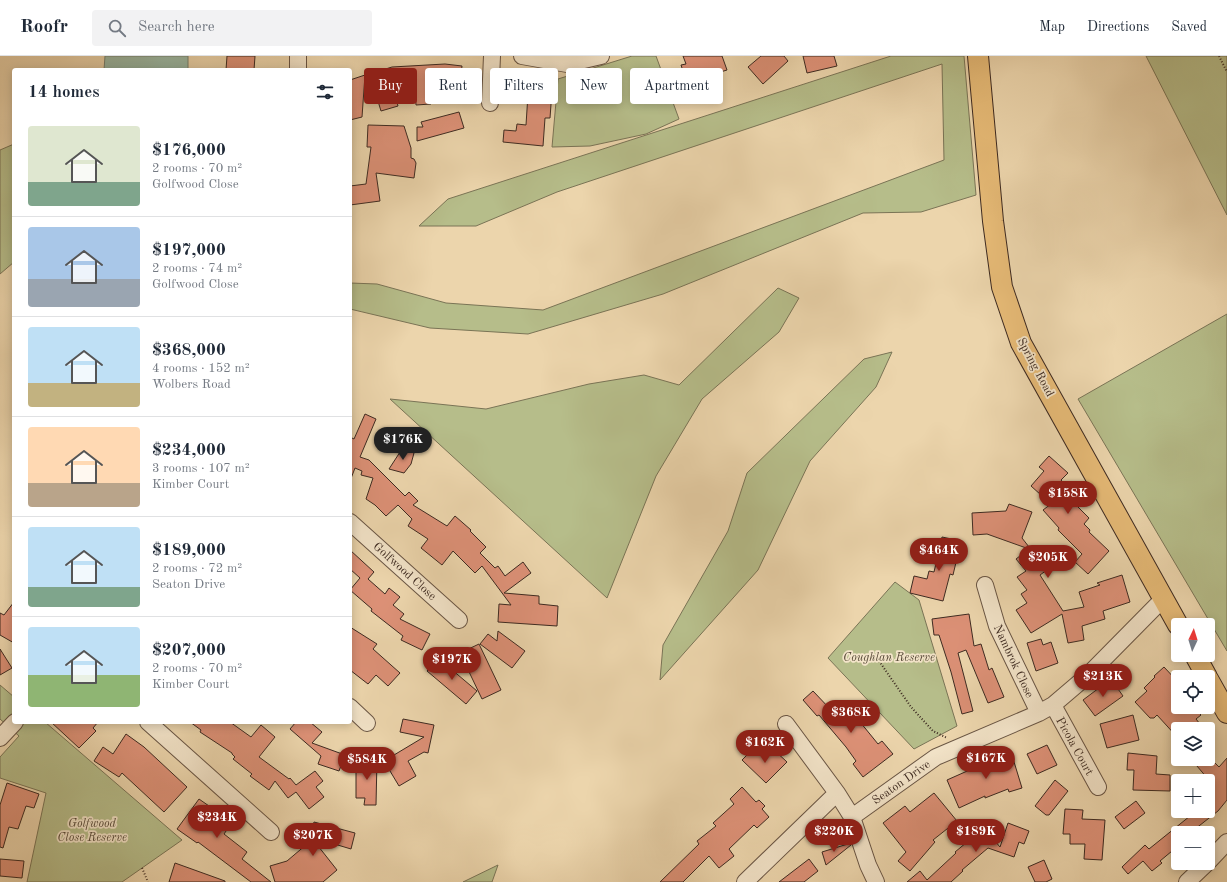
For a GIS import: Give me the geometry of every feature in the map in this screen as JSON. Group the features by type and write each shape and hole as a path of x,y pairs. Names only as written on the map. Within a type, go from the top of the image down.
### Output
{"main road":[{"name":"Spring Road","path":"978,56 993,221 1002,287 1021,343 1174,618"},
{"path":"1215,692 1227,713"}],"street":[{"path":"298,56 298,68"},
{"path":"491,68 492,56"},
{"path":"522,56 567,64 599,56"},
{"name":"Golfwood Close","path":"352,524 459,620"},
{"name":"Nambrok Close","path":"985,584 997,626 1046,709"},
{"name":"Seaton Drive","path":"852,817 936,757 1046,709 1087,676 1164,599"},
{"path":"352,709 367,723"},
{"name":"Picola Court","path":"1046,709 1098,787"},
{"path":"0,738 13,724"},
{"path":"150,724 271,832"},
{"path":"786,724 837,793 852,817 868,865 876,882"},
{"path":"746,882 837,793"},
{"path":"1215,854 1227,842"},
{"path":"1187,882 1199,870"}],"path":[{"path":"1219,56 1227,72"},
{"path":"879,660 911,707 933,730 963,745"},
{"path":"142,868 148,882"}],"green space":[{"path":"632,56 656,56 660,68 630,68 630,104 674,104 679,119 646,134 590,146 552,147 556,104 558,104 558,79 566,77 566,104 622,104 622,68 593,68"},
{"path":"891,56 964,56 976,195 921,212 863,213 663,294 528,334 430,328 352,309 352,283 377,284 446,303 543,310 944,160 942,64 557,192 476,226 419,226 448,199"},
{"path":"1146,56 1227,56 1227,215"},
{"path":"12,145 12,264 0,274 0,150"},
{"path":"778,288 799,298 779,332 702,399 656,476 607,598 390,399 486,409 589,384 644,375 679,385"},
{"path":"1227,314 1227,651 1215,631 1215,618 1207,618 1078,399"},
{"path":"892,352 876,387 810,461 758,570 660,680 663,645 728,531 747,473 864,359"},
{"name":"Coughlan Reserve","path":"895,582 919,600 957,726 914,749 828,658"},
{"name":"Golfwood Close Reserve","path":"0,685 12,695 12,724 47,724 182,840 122,882 27,882 46,793 0,778 0,757 19,736 0,719"},
{"path":"498,865 492,882 463,882"}],"shaded area":[{"path":"105,56 188,56 188,68 104,68"}],"building":[{"path":"227,56 255,56 254,68 226,68"},
{"path":"683,56 722,56 727,70 723,71 723,68 682,68 681,65 686,64"},
{"path":"761,56 784,56 788,61 763,84 748,67"},
{"path":"803,56 834,56 837,66 807,73"},
{"path":"445,64 462,66 462,68 425,68 425,104 431,104 416,105 417,68 389,68"},
{"path":"364,75 362,117 352,120 352,79"},
{"path":"379,104 397,104 398,106 381,111"},
{"path":"527,104 551,104 550,118 545,118 543,146 503,142 504,130 516,131 517,124 526,125"},
{"path":"459,112 464,128 417,141 417,127 423,127 421,122"},
{"path":"368,125 404,126 411,148 411,158 414,159 416,163 414,178 376,173 380,201 352,205 352,186 366,184 371,147 367,147"},
{"path":"365,414 376,419 360,457 369,460 405,496 409,492 418,501 413,505 447,526 455,516 471,530 470,531 486,547 480,553 495,568 498,566 505,576 523,562 531,573 504,593 539,596 539,604 558,606 557,626 498,622 499,604 511,605 482,566 475,573 453,551 442,565 421,548 428,539 408,526 412,519 398,505 386,516 375,505 366,499 373,478 361,475 362,471 355,468 352,476 352,438 354,439"},
{"path":"402,449 414,453 411,464 404,473 389,469"},
{"path":"1049,456 1068,473 1061,480 1079,501 1075,504 1089,518 1084,524 1090,530 1089,532 1109,551 1088,574 1075,562 1082,554 1058,530 1059,528 1043,510 1051,504 1031,486 1044,471 1039,467"},
{"path":"1009,504 1032,512 1022,538 1047,570 1040,575 1063,611 1084,607 1079,592 1100,585 1097,583 1122,575 1130,602 1103,611 1105,619 1082,626 1084,640 1068,643 1062,614 1031,633 1016,610 1027,603 1021,594 1027,590 1017,577 1026,571 1016,559 1029,549 987,534 973,535 972,513 1006,511"},
{"path":"942,537 961,541 953,575 950,574 943,601 910,593 914,576 927,579 929,571 934,572"},
{"path":"352,552 374,572 368,579 385,594 389,588 400,597 393,605 404,614 400,619 430,634 422,650 401,640 403,636 371,611 372,609 352,592 352,588 360,578 352,571"},
{"path":"12,605 12,642 0,635 0,613 4,615"},
{"path":"969,614 974,646 981,644 989,670 992,668 1004,697 988,703 966,650 958,653 973,711 962,714 939,635 934,635 932,619"},
{"path":"352,628 377,644 373,649 400,673 388,686 376,675 368,684 352,672"},
{"path":"498,631 525,651 512,668 480,644 488,634 497,641"},
{"path":"1041,639 1043,645 1051,642 1058,663 1036,671 1027,643"},
{"path":"479,644 501,690 482,699 460,653"},
{"path":"0,649 12,668 0,675"},
{"path":"438,658 477,691 466,704 427,671"},
{"path":"1164,667 1171,674 1171,714 1200,714 1201,715 1196,719 1198,722 1171,722 1171,730 1157,715 1154,718 1150,718 1135,702 1147,691 1144,688 1155,677 1154,676"},
{"path":"1111,679 1123,696 1095,716 1083,700"},
{"path":"813,691 831,710 843,701 878,744 882,741 893,754 863,777 853,764 856,761 846,747 819,715 817,716 803,700"},
{"path":"1133,715 1139,740 1107,748 1100,724"},
{"path":"403,719 434,725 428,753 424,752 408,761 416,776 399,786 384,761 424,737 400,732"},
{"path":"53,724 96,724 93,728 96,731 79,748"},
{"path":"193,724 233,724 251,737 261,725 275,737 259,757 289,779 290,778 296,785 315,771 323,781 316,787 324,797 309,809 296,792 288,798 275,781 269,790 250,776 252,774 233,759 235,757 232,753 200,732 201,730"},
{"path":"294,724 312,724 322,732 312,743 345,755 339,771 318,764 321,756 290,729"},
{"path":"126,734 144,747 187,787 164,812 122,773 119,777 94,761 103,747 113,754"},
{"path":"1047,745 1057,765 1037,774 1027,754"},
{"path":"754,748 765,758 773,749 787,762 766,783 742,760"},
{"path":"1011,752 1022,788 1009,792 1008,789 985,798 985,796 959,808 947,780 974,768 973,767"},
{"path":"1128,753 1157,756 1156,774 1170,775 1170,791 1133,790 1134,770 1127,770"},
{"path":"1227,758 1227,800 1215,813 1215,774 1204,774 1197,766 1215,766 1215,763 1219,767"},
{"path":"356,760 377,760 376,805 364,805 365,798 356,798"},
{"path":"1055,780 1068,791 1049,815 1046,815 1035,806"},
{"path":"7,783 39,794 34,808 26,806 18,829 9,827 3,848 0,847 0,805"},
{"path":"742,787 756,802 759,800 765,806 762,809 769,817 757,828 754,825 729,849 734,856 719,868 709,856 683,882 660,882 699,844 697,841 716,826 713,823 734,804 730,799"},
{"path":"934,793 957,821 933,840 935,842 910,871 898,861 906,852 883,823 905,806 910,812"},
{"path":"199,799 219,813 218,815 231,824 224,834 247,852 242,859 271,882 251,882 198,842 197,843 177,829"},
{"path":"1136,801 1145,813 1124,829 1115,817"},
{"path":"1065,809 1083,810 1082,819 1105,820 1102,860 1084,859 1085,844 1070,844 1070,834 1063,834"},
{"path":"1188,818 1209,818 1199,826 1178,826"},
{"path":"314,822 355,833 351,849 311,837 337,870 323,882 275,882 270,866 287,861 307,844"},
{"path":"1008,823 1029,831 1024,844 1019,842 1014,857 988,848 962,870 963,871 951,882 907,882 920,871 927,880 956,853 955,852 984,828 1000,847"},
{"path":"1171,831 1171,852 1160,861 1162,863 1152,871 1143,861 1128,874 1122,867 1145,845 1149,849"},
{"path":"851,843 851,845 826,865 822,852"},
{"path":"0,859 24,861 22,878 0,876"},
{"path":"809,859 818,871 804,882 779,882"},
{"path":"1044,860 1052,879 1046,882 1035,882 1028,867"},
{"path":"175,863 225,881 225,882 169,882"}]}
